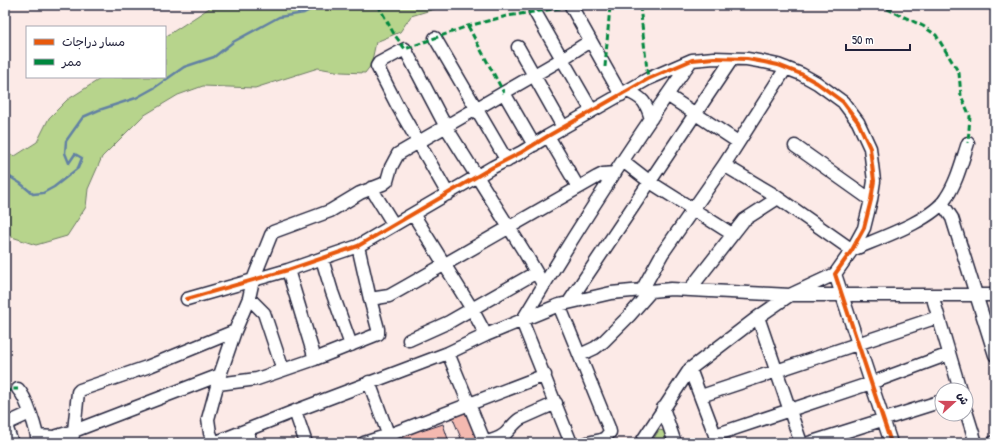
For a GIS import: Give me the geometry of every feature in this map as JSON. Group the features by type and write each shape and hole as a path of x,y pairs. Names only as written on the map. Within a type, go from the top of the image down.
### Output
{"street":[{"path":"571,6 590,41 624,93 641,98 648,106 651,118"},
{"path":"535,12 592,111"},
{"path":"435,38 507,161"},
{"path":"590,41 562,59 396,156 383,184 360,193 330,211 273,232 254,280 249,298 235,332 219,379 208,419 210,432 214,443 369,382 448,353 486,335 564,304 611,293 646,290 690,289 790,295 995,295"},
{"path":"518,47 563,127"},
{"path":"448,194 377,66 379,63 405,49 446,126 543,284"},
{"path":"187,299 288,270 358,246 648,79 692,60 714,58 747,59 786,68 801,74 817,83 843,102 858,122 870,148 874,180 864,228 852,250 835,274 790,295 758,317 690,369 641,443"},
{"path":"564,304 650,182 732,59"},
{"path":"522,321 543,284 651,118 692,60"},
{"path":"580,355 595,348 603,342 628,316 646,290 662,254 724,165 786,68"},
{"path":"504,93 534,145"},
{"path":"667,95 738,142"},
{"path":"548,136 578,187"},
{"path":"852,250 925,217 942,203 958,173 968,143"},
{"path":"795,146 871,200"},
{"path":"623,162 692,210 732,234"},
{"path":"724,165 778,198 852,250"},
{"path":"370,299 389,296 578,187 603,174 615,174"},
{"path":"371,188 394,225"},
{"path":"690,289 744,220 778,198"},
{"path":"942,203 952,218 995,355"},
{"path":"413,214 472,309 486,335"},
{"path":"18,389 21,392 30,413 38,439 73,437 219,379 257,379 316,359 376,335 379,332 358,246"},
{"path":"322,259 351,345"},
{"path":"288,270 316,359"},
{"path":"409,340 449,322 535,273"},
{"path":"835,274 891,443"},
{"path":"932,295 958,382"},
{"path":"249,298 264,313 283,370"},
{"path":"564,304 580,355 610,432 601,440 587,443"},
{"path":"758,317 801,443"},
{"path":"701,396 938,317"},
{"path":"522,321 545,375 571,443"},
{"path":"73,437 78,392 80,390 235,332"},
{"path":"448,353 485,443 498,439 520,419 556,403"},
{"path":"690,369 717,439 790,410 871,383 949,354"},
{"path":"364,443 390,439 468,404 545,375"},
{"path":"369,382 390,439"},
{"path":"809,443 934,404"},
{"path":"663,408 675,443"},
{"path":"295,411 306,443"},
{"path":"12,443 5,423 30,413"},
{"path":"969,422 976,443"},
{"path":"247,430 252,443"}],"green space":[{"path":"214,5 461,5 441,7 411,16 400,32 376,42 371,65 365,73 341,72 318,68 255,88 203,86 178,95 143,116 102,157 88,189 86,207 67,236 36,245 6,235 5,153 15,156 37,142 49,118 67,100 101,78 166,78 166,36"},
{"path":"659,430 664,431 668,443 651,443"}],"building":[{"path":"465,408 478,442 451,443 461,438 451,414"},
{"path":"443,424 448,439 438,443 400,443 397,436 411,431 412,433 421,429 422,431"}],"waterway":[{"path":"5,174 20,183 33,194 43,193 54,187 78,168 82,158 75,154 69,163 65,153 66,141 83,117 136,98 154,88 184,67 214,57 233,42 279,17 304,13 320,5"}],"marked path":[{"path":"378,5 394,34 405,49 468,26 507,16 580,5"},
{"path":"605,67 610,6 624,5"},
{"path":"631,5 640,6 648,79"},
{"path":"879,5 923,26 936,35 959,73 961,96 970,116 968,143"},
{"path":"468,26 504,93"},
{"path":"5,392 18,389"}],"cycle path":[{"path":"187,299 288,270 358,246 648,79 692,60 714,58 747,59 764,62 778,65 801,74 817,83 843,102 858,122 870,148 874,181 864,228 852,250 835,274 891,443"}]}
